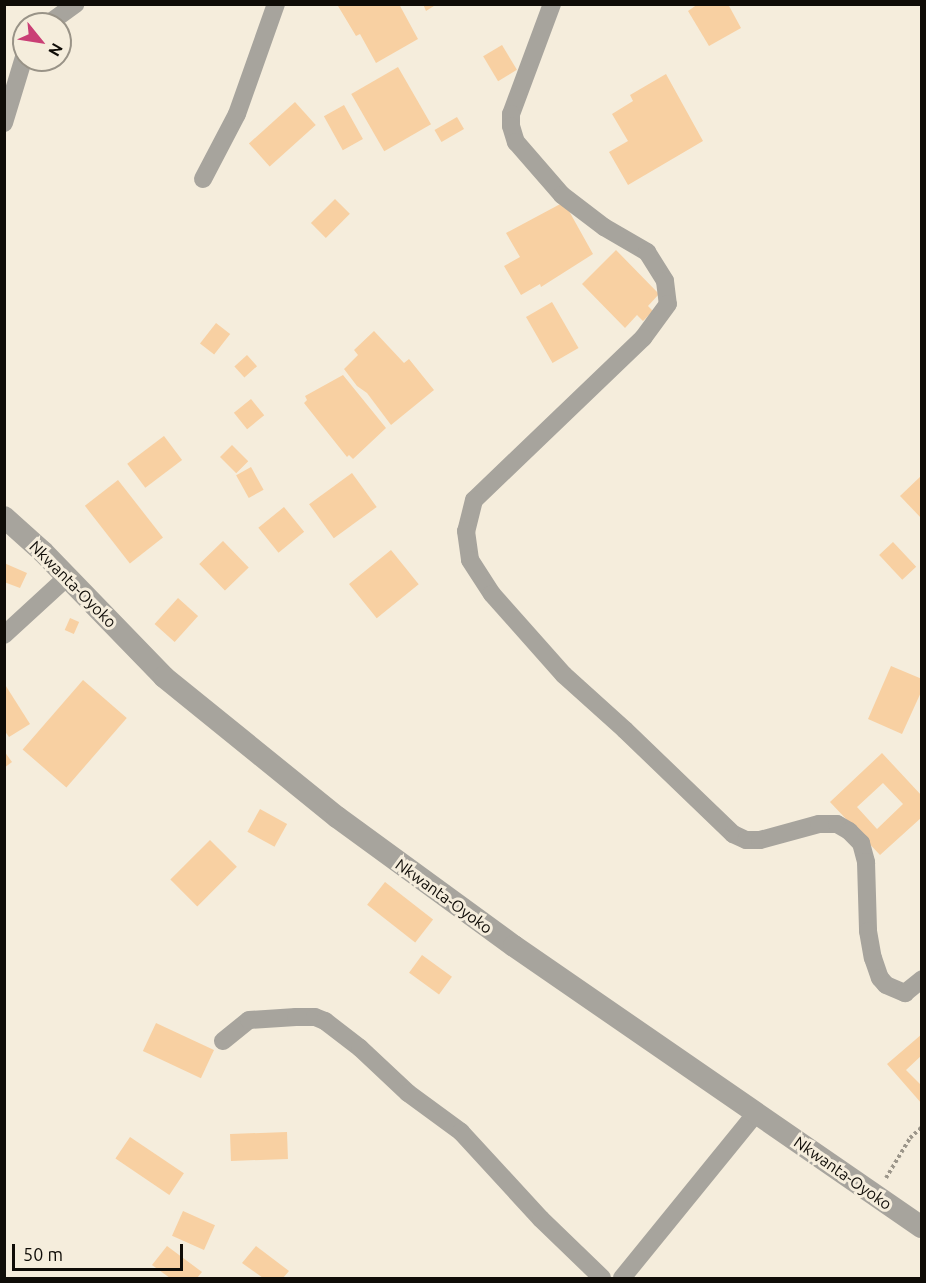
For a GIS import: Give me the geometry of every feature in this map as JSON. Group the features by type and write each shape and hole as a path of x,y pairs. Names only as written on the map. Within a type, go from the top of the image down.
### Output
{"street":[{"path":"202,179 237,114 276,4"},
{"path":"552,4 511,114 511,126 516,142 562,195 604,227 647,252 665,281 668,304 643,338 474,500 466,531 470,560 492,594 564,675 625,729 733,834 746,840 760,840 828,824 837,824 849,831 861,843 866,862 868,931 873,958 880,978 886,985 906,993 921,979"},
{"path":"4,123 19,72"},
{"name":"Nkwanta-Oyoko","path":"4,517 67,577 164,677 338,817 514,946 921,1227"},
{"path":"4,635 67,577"},
{"path":"223,1041 249,1020 306,1017 325,1021 360,1048 408,1093 461,1132 541,1219 602,1278"},
{"path":"622,1278 756,1113"}],"path":[{"path":"876,1196 910,1138 921,1127"}],"building":[{"path":"341,4 399,4 418,39 376,63 360,34 356,36 338,6"},
{"path":"423,4 437,4 426,11"},
{"path":"698,4 728,4 741,28 709,46 688,11"},
{"path":"502,45 517,70 498,81 483,56"},
{"path":"398,67 431,124 384,151 351,94"},
{"path":"666,74 703,141 628,185 609,152 628,141 612,114 633,101 630,95"},
{"path":"295,102 316,125 270,167 249,143"},
{"path":"344,105 363,139 343,150 324,116"},
{"path":"457,117 464,129 441,142 434,130"},
{"path":"335,199 350,214 326,238 311,223"},
{"path":"564,202 593,254 541,287 540,284 521,295 504,266 520,257 506,233"},
{"path":"616,250 659,294 648,306 653,311 643,321 637,315 625,328 582,284"},
{"path":"552,302 578,348 553,363 526,317"},
{"path":"216,323 230,334 214,355 200,343"},
{"path":"374,331 404,363 409,359 434,390 391,425 367,393 357,386 344,369 358,355 354,350"},
{"path":"247,355 257,366 244,378 234,366"},
{"path":"343,375 386,428 353,459 349,455 347,457 304,403 307,400 305,396"},
{"path":"251,399 264,415 247,429 234,413"},
{"path":"164,436 182,460 145,488 127,464"},
{"path":"232,445 248,461 236,473 220,457"},
{"path":"251,467 264,490 249,498 236,475"},
{"path":"352,473 377,507 334,538 309,504"},
{"path":"922,475 922,519 900,496"},
{"path":"118,480 163,538 130,563 85,506"},
{"path":"284,507 304,532 278,553 258,528"},
{"path":"223,541 249,568 225,591 199,564"},
{"path":"893,542 916,567 902,580 879,555"},
{"path":"391,550 419,584 377,618 349,584"},
{"path":"4,563 27,573 20,588 4,582"},
{"path":"178,598 198,616 175,642 155,624"},
{"path":"70,618 79,622 74,634 65,630"},
{"path":"891,666 922,679 922,690 902,734 868,719"},
{"path":"83,680 127,718 66,787 23,749"},
{"path":"4,683 30,724 9,737 4,730"},
{"path":"4,751 12,762 4,768"},
{"path":"882,753 922,796 922,817 880,855 830,802","holes":["883,783 903,804 877,829 857,807"]},
{"path":"260,809 287,824 275,847 247,832"},
{"path":"210,840 237,867 197,906 170,880"},
{"path":"385,882 433,920 415,942 367,905"},
{"path":"422,955 452,977 439,995 409,973"},
{"path":"156,1023 214,1050 201,1078 143,1051"},
{"path":"922,1034 922,1055 906,1070 922,1086 922,1104 887,1064"},
{"path":"287,1132 288,1159 231,1161 230,1134"},
{"path":"130,1137 184,1173 169,1195 115,1159"},
{"path":"183,1211 215,1225 204,1250 172,1236"},
{"path":"167,1246 202,1272 197,1278 170,1278 152,1265"},
{"path":"256,1246 289,1271 283,1278 263,1278 242,1263"}]}
